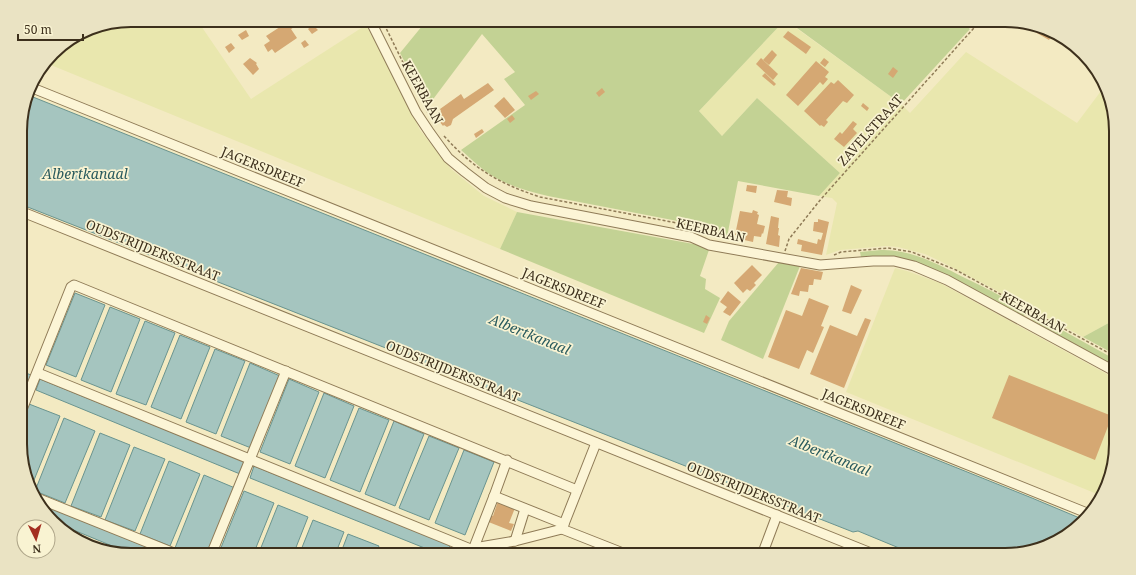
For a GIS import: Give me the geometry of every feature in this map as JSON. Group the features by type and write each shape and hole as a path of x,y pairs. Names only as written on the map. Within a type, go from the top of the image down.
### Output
{"street":[{"name":"KEERBAAN","path":"374,27 416,112 448,158 486,188 505,198 531,206 691,237 709,245 784,254 820,265 894,261 914,266 947,280 1109,368"},
{"name":"JAGERSDREEF","path":"36,89 1084,512"},
{"name":"OUDSTRIJDERSSTRAAT","path":"27,214 859,548"},
{"path":"27,398 70,290 74,285 507,460 577,490"},
{"path":"214,548 286,371"},
{"path":"38,373 465,548"},
{"path":"563,526 596,443"},
{"path":"473,548 507,460"},
{"path":"494,496 612,548"},
{"path":"44,501 162,548"},
{"path":"515,541 525,509"},
{"path":"765,548 777,515"},
{"path":"485,548 515,541 563,526"}],"path":[{"path":"386,27 429,114"},
{"name":"ZAVELSTRAAT","path":"784,254 789,239 821,199 975,27"},
{"path":"440,132 477,167 491,177 517,189 540,197 714,230 724,238 731,240"},
{"path":"830,256 841,252 888,248 912,252 938,262 962,274 1109,353"},
{"path":"779,250 784,254"}],"shaded area":[{"path":"131,27 202,27 251,99 363,27 367,27 399,86 420,130 451,169 484,196 517,212 500,249 51,65 62,53 79,41 104,31"},
{"path":"778,27 795,27 901,104 910,113 966,52 1077,123 1101,92 1107,111 1109,131 1109,323 1083,337 940,261 925,254 898,247 886,246 840,250 826,255 837,203 832,198 819,196 840,173 757,98 722,136 699,111"},
{"path":"895,268 907,271 940,283 1109,375 1109,451 1107,464 1096,494 846,392"}],"green space":[{"path":"421,27 778,27 699,111 722,136 757,98 840,173 819,196 738,181 727,237 714,228 531,192 492,176 461,150 525,105 504,79 515,72 482,34 428,106 400,53"},
{"path":"796,27 967,27 970,29 901,104"},
{"path":"517,212 710,247 700,276 706,279 705,289 720,298 704,333 500,249"},
{"path":"881,250 903,252 924,259 989,290 1027,311 1024,316 940,272 913,261 894,256 861,257 860,252"},
{"path":"779,262 800,266 763,359 721,340 729,321"},
{"path":"1035,315 1109,356 1109,363 1032,320"},
{"path":"1109,323 1109,351 1083,337"}],"water":[{"name":"Albertkanaal","path":"33,97 1078,518 1063,530 1051,537 1025,546 1012,548 899,548 858,531 853,532 27,207 27,124"},
{"path":"75,293 105,305 76,377 46,365"},
{"path":"110,307 140,319 111,392 81,380"},
{"path":"145,321 175,333 146,405 116,394"},
{"path":"180,335 210,347 181,419 151,407"},
{"path":"215,349 245,361 216,434 186,422"},
{"path":"250,363 280,376 251,448 221,436"},
{"path":"27,373 31,375 27,387"},
{"path":"40,379 245,462 240,474 36,390"},
{"path":"289,379 319,392 290,464 260,452"},
{"path":"324,393 354,406 325,478 295,466"},
{"path":"29,404 60,416 34,480 28,457 27,409"},
{"path":"359,408 389,420 360,492 330,480"},
{"path":"64,418 95,431 65,503 40,493 37,487"},
{"path":"394,421 424,434 395,506 365,494"},
{"path":"100,433 130,445 101,517 71,506"},
{"path":"429,436 459,448 429,520 399,508"},
{"path":"134,447 165,459 135,531 105,520"},
{"path":"464,450 494,462 465,535 435,523"},
{"path":"169,461 200,474 170,546 140,534"},
{"path":"254,466 450,545 449,548 425,548 250,478"},
{"path":"204,475 235,488 210,548 175,548"},
{"path":"244,491 274,503 256,548 221,548"},
{"path":"278,505 308,517 296,548 261,548"},
{"path":"49,507 150,548 118,547 72,530 62,522"},
{"path":"313,520 344,532 338,548 302,548"},
{"path":"348,534 379,546 378,548 343,548"}],"building":[{"path":"280,27 294,27 291,29 297,38 275,53 272,49 268,52 264,45 270,41 266,36"},
{"path":"310,27 315,27 318,30 312,34 308,29"},
{"path":"246,30 249,36 242,40 238,35"},
{"path":"788,31 811,47 806,54 783,37"},
{"path":"1035,32 1050,38 1049,40"},
{"path":"305,40 309,45 304,48 301,43"},
{"path":"231,43 235,48 229,53 225,47"},
{"path":"772,50 777,55 769,65 763,60"},
{"path":"250,58 257,63 256,64 259,69 253,75 243,64"},
{"path":"761,58 778,74 773,80 756,64"},
{"path":"824,58 829,62 825,67 820,63"},
{"path":"816,61 829,72 825,77 828,79 823,85 820,82 798,106 786,95"},
{"path":"893,67 898,71 893,78 888,74"},
{"path":"765,73 776,84 774,86 762,76"},
{"path":"838,80 854,95 847,103 843,101 826,120 828,122 824,127 821,125 820,126 804,111 831,82 834,84"},
{"path":"488,83 494,90 453,119 451,125 447,127 444,125 443,126 435,116 441,111 440,109 461,94 464,99"},
{"path":"602,88 605,92 599,97 596,93"},
{"path":"536,91 539,94 531,100 528,96"},
{"path":"504,97 515,110 505,118 494,106"},
{"path":"863,103 869,108 867,111 861,106"},
{"path":"512,115 515,119 510,123 507,119"},
{"path":"853,121 857,124 853,129 857,133 844,147 834,139 840,132 842,134"},
{"path":"482,129 484,132 476,138 474,134"},
{"path":"747,185 757,186 756,193 746,191"},
{"path":"777,190 788,191 787,197 792,198 791,206 774,202"},
{"path":"753,210 758,212 757,214 759,215 757,224 765,226 761,237 754,236 753,242 740,239 741,236 735,235 740,211 752,213"},
{"path":"771,216 779,218 779,247 766,244"},
{"path":"818,219 829,222 822,255 801,251 802,245 797,244 798,239 817,244 818,239 821,240 823,233 813,231 814,222 818,222"},
{"path":"752,265 762,275 754,283 756,285 750,291 747,289 743,293 734,283"},
{"path":"801,268 823,272 821,280 814,279 813,285 809,285 808,292 800,291 799,296 791,294"},
{"path":"851,285 862,290 851,314 842,311"},
{"path":"728,291 741,302 730,316 723,312 727,307 720,302"},
{"path":"809,298 829,306 821,326 824,327 813,353 807,350 799,369 768,357 786,310 802,316"},
{"path":"706,315 710,318 707,324 703,322"},
{"path":"865,318 871,320 844,388 810,374 830,325 857,336"},
{"path":"1009,375 1109,415 1109,424 1095,460 992,418"},
{"path":"498,501 515,508 509,523 514,524 511,531 486,521 489,515 493,516"}]}
